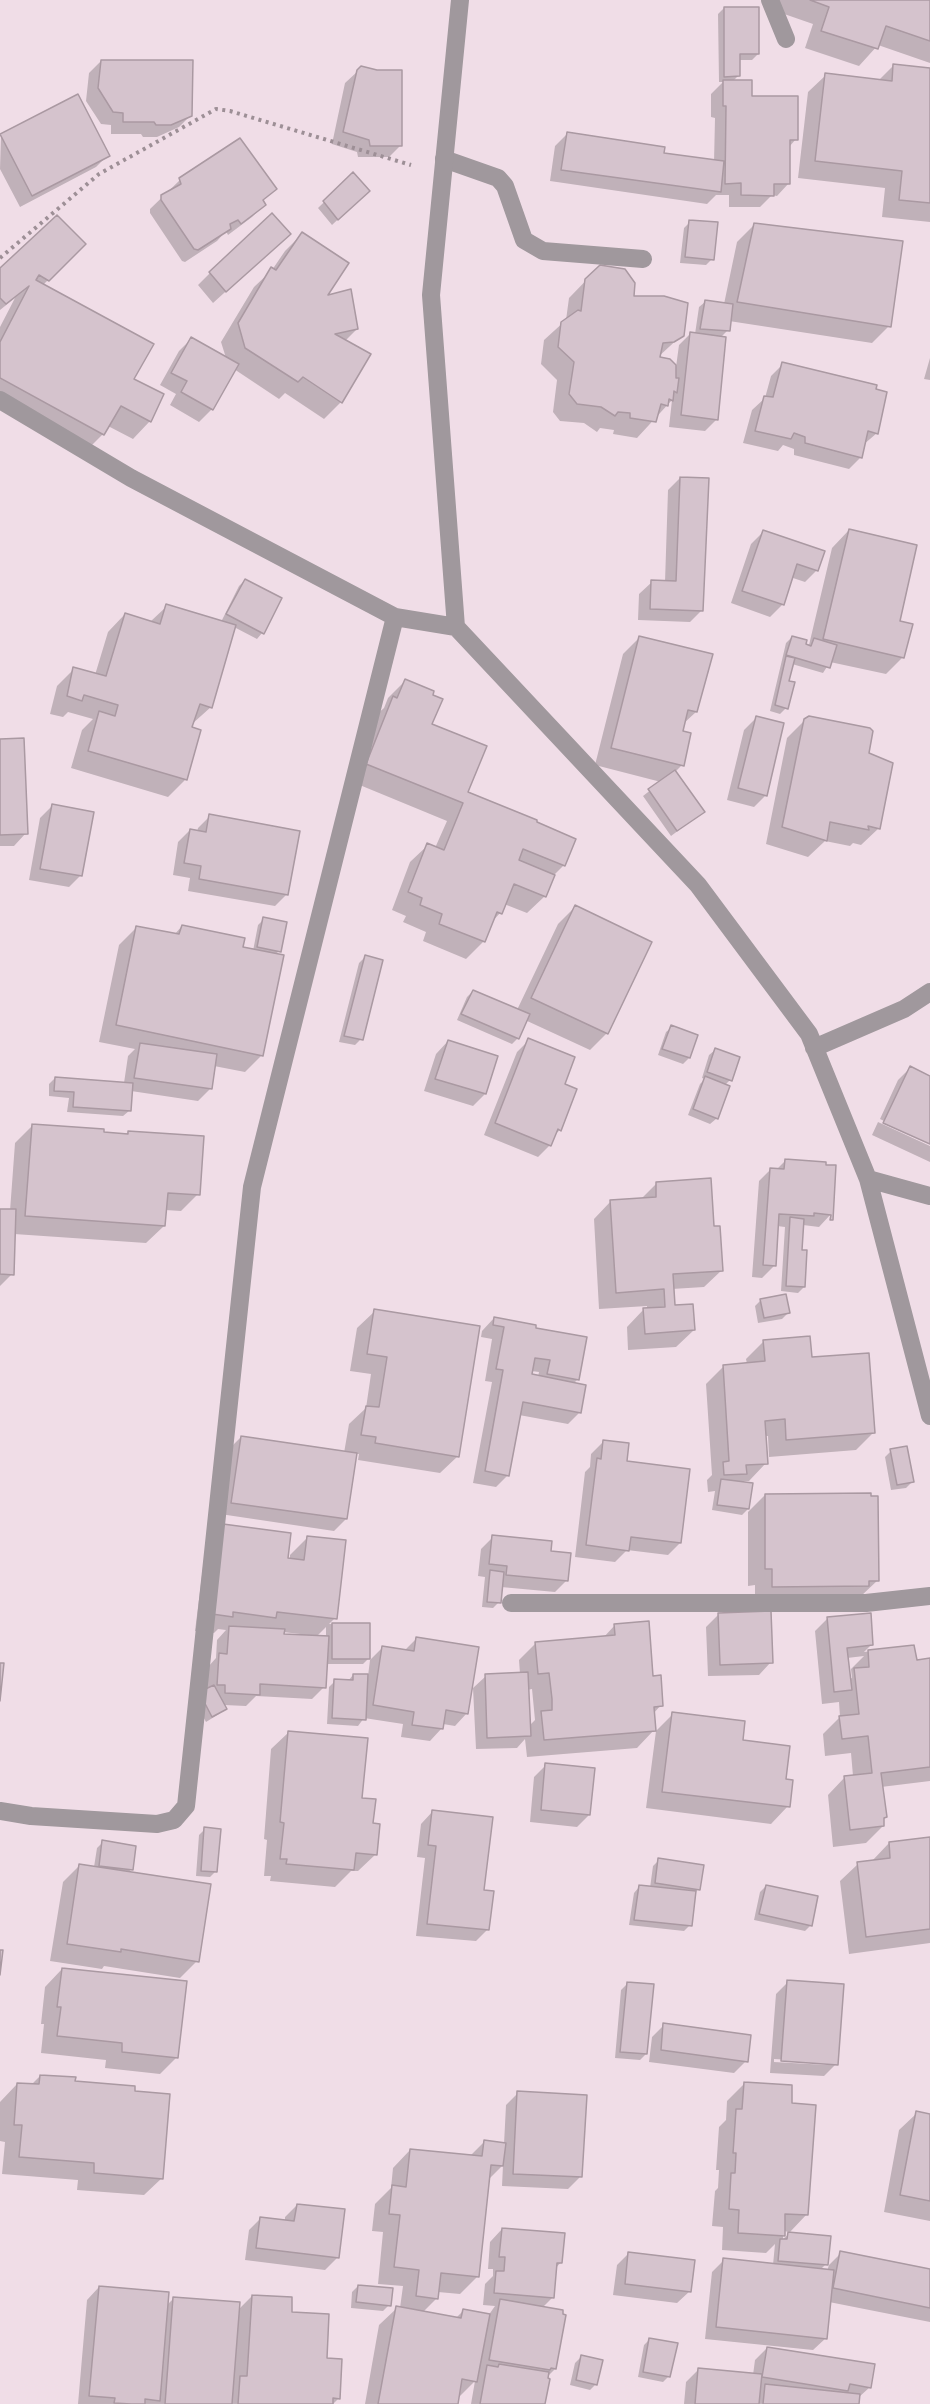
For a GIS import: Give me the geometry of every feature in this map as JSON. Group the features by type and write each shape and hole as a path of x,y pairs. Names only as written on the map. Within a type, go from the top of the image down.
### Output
{"street":[{"path":"456,627 431,295 460,0"},
{"path":"770,0 786,39"},
{"path":"444,167 498,178 505,186 525,240 543,251 643,260"},
{"path":"0,400 131,478 395,617 456,627 698,885 809,1035 868,1179 930,1416"},
{"path":"0,1811 31,1816 157,1824 174,1820 186,1806 252,1186 395,617"},
{"path":"814,1048 904,1009 930,992"},
{"path":"868,1179 930,1196"},
{"path":"511,1603 866,1603 930,1596"}],"path":[{"path":"0,258 99,174 216,109 444,167"}],"building":[{"path":"810,0 930,0 930,41 886,26 878,49 821,31 829,7"},
{"path":"724,7 759,7 759,54 740,54 740,76 724,77"},
{"path":"101,60 193,60 192,116 171,125 156,125 154,122 123,122 123,113 113,112 98,88"},
{"path":"893,64 930,68 930,203 899,200 902,171 815,161 825,73 892,81"},
{"path":"361,66 377,70 402,70 402,146 370,146 369,140 343,132 357,70"},
{"path":"723,80 752,80 752,96 798,96 798,140 790,140 790,184 774,184 774,196 741,195 741,183 725,184 726,106 723,106"},
{"path":"78,94 110,156 32,196 0,134"},
{"path":"567,132 665,147 664,153 724,161 721,192 561,170"},
{"path":"240,138 277,189 263,200 266,205 241,224 238,220 230,224 231,229 198,250 194,249 161,200 161,195 181,184 179,178"},
{"path":"353,172 370,191 338,220 323,201"},
{"path":"272,213 291,234 226,292 209,272"},
{"path":"57,215 86,244 49,281 39,275 36,280 154,344 134,379 164,394 151,422 121,406 104,435 0,378 0,342 29,286 6,304 0,298 0,268"},
{"path":"689,220 718,222 714,260 685,257"},
{"path":"754,223 903,241 891,327 737,302"},
{"path":"302,232 349,263 328,295 351,289 358,329 335,334 371,354 342,403 303,377 298,382 245,348 238,323 271,267 276,270"},
{"path":"600,265 625,269 635,283 634,296 664,296 688,303 684,336 674,342 663,343 660,357 670,359 676,365 676,378 679,378 677,393 674,391 673,401 669,399 668,406 661,404 656,422 630,418 630,413 618,412 615,416 601,407 577,404 569,394 574,362 558,347 561,322 578,310 581,311 585,279"},
{"path":"705,300 733,304 730,331 700,329"},
{"path":"690,332 726,337 718,420 681,415"},
{"path":"191,337 239,364 213,410 181,392 187,381 171,373"},
{"path":"782,362 877,385 876,389 887,392 878,434 868,431 862,458 805,443 805,437 794,433 791,439 755,431 764,396 773,397"},
{"path":"680,477 709,478 703,611 650,609 651,580 676,581"},
{"path":"849,529 917,545 900,621 913,624 904,658 823,639"},
{"path":"763,530 825,551 818,571 797,564 784,605 742,591"},
{"path":"245,579 282,598 264,634 226,614"},
{"path":"166,604 236,625 212,708 200,704 192,727 201,730 187,780 88,751 99,711 115,716 118,705 84,695 82,701 67,696 73,667 106,676 125,613 160,624"},
{"path":"639,636 713,654 697,712 688,710 683,731 691,733 684,766 611,748"},
{"path":"792,636 807,640 806,644 811,646 814,638 837,645 830,668 786,655"},
{"path":"786,656 795,658 789,681 795,682 788,709 775,705"},
{"path":"405,679 434,691 433,695 443,699 432,724 487,746 468,792 537,820 576,839 565,866 523,849 519,860 555,875 546,897 514,884 502,914 497,912 485,942 439,924 442,914 420,905 422,898 408,892 427,843 444,850 463,803 366,764 393,696 397,698"},
{"path":"756,716 784,723 767,796 738,788"},
{"path":"809,716 870,728 873,731 869,753 893,763 880,829 868,826 869,830 830,822 827,841 782,827 804,719"},
{"path":"24,738 28,834 0,835 0,739"},
{"path":"675,770 705,812 677,831 648,789"},
{"path":"52,804 94,812 82,876 40,869"},
{"path":"209,814 300,831 288,895 199,879 201,866 184,863 190,829 206,832"},
{"path":"575,905 652,942 608,1034 531,998"},
{"path":"263,917 287,922 281,952 257,947"},
{"path":"182,925 245,938 243,947 284,955 263,1056 116,1025 136,926 179,934"},
{"path":"365,955 383,960 363,1040 344,1036"},
{"path":"473,990 530,1014 519,1039 461,1014"},
{"path":"671,1025 698,1035 690,1058 662,1049"},
{"path":"528,1038 575,1057 565,1084 577,1089 561,1131 558,1129 551,1146 495,1123"},
{"path":"448,1040 498,1056 486,1094 435,1079"},
{"path":"140,1043 217,1054 212,1089 134,1078"},
{"path":"715,1048 740,1057 732,1081 707,1072"},
{"path":"910,1066 930,1076 930,1144 883,1123"},
{"path":"705,1076 730,1086 718,1119 693,1109"},
{"path":"55,1077 133,1083 131,1111 73,1107 74,1092 54,1091"},
{"path":"32,1124 104,1129 104,1132 128,1134 128,1131 204,1136 200,1195 168,1193 165,1226 25,1216"},
{"path":"785,1159 826,1162 826,1165 836,1165 833,1220 830,1220 831,1215 814,1213 814,1216 779,1214 776,1266 763,1265 770,1168 784,1169"},
{"path":"711,1178 714,1226 720,1226 723,1271 673,1274 675,1305 693,1304 695,1330 645,1334 643,1308 665,1307 664,1289 616,1293 610,1200 656,1197 656,1182"},
{"path":"0,1209 16,1209 14,1275 0,1274"},
{"path":"790,1217 804,1219 802,1250 807,1250 805,1287 786,1286"},
{"path":"786,1294 790,1313 764,1318 760,1299"},
{"path":"374,1309 480,1326 459,1457 375,1443 376,1437 361,1435 366,1406 379,1407 387,1357 367,1354"},
{"path":"494,1317 536,1325 536,1328 587,1337 579,1380 547,1374 550,1360 535,1358 532,1374 586,1385 581,1413 523,1402 509,1476 485,1471 503,1370 496,1369 504,1327 493,1325"},
{"path":"810,1336 812,1357 869,1353 875,1433 786,1440 785,1419 765,1421 768,1464 746,1465 747,1474 724,1475 723,1462 729,1461 723,1365 765,1361 763,1340"},
{"path":"241,1436 357,1453 347,1519 231,1503"},
{"path":"603,1440 629,1443 627,1461 690,1469 681,1543 631,1537 629,1551 586,1545 597,1458 601,1459"},
{"path":"907,1446 914,1482 897,1485 890,1449"},
{"path":"721,1479 753,1483 749,1509 717,1505"},
{"path":"871,1493 871,1496 878,1496 879,1581 869,1581 869,1586 772,1587 772,1569 765,1569 765,1494"},
{"path":"223,1524 291,1533 288,1558 304,1560 307,1536 346,1540 337,1619 277,1612 276,1618 233,1612 233,1617 212,1614"},
{"path":"492,1535 552,1541 551,1551 571,1553 568,1581 506,1575 507,1566 489,1564"},
{"path":"490,1570 504,1572 501,1603 487,1602"},
{"path":"771,1611 773,1663 720,1665 718,1613"},
{"path":"871,1613 873,1645 847,1648 852,1690 834,1692 827,1617"},
{"path":"649,1621 653,1676 661,1675 663,1706 654,1707 656,1731 544,1740 541,1711 552,1710 552,1699 549,1673 538,1674 535,1642 615,1635 614,1624"},
{"path":"332,1623 370,1623 370,1659 332,1659"},
{"path":"229,1626 285,1629 284,1634 329,1636 326,1688 260,1684 260,1695 225,1693 225,1685 217,1685 219,1653 227,1654"},
{"path":"416,1637 479,1647 468,1714 446,1710 443,1729 412,1725 414,1712 373,1705 382,1646 414,1651"},
{"path":"914,1645 917,1660 930,1658 930,1767 881,1773 887,1817 884,1818 884,1826 850,1830 844,1776 872,1773 868,1736 842,1739 839,1716 859,1714 854,1668 869,1667 868,1650"},
{"path":"0,1663 4,1663 0,1701"},
{"path":"528,1672 531,1736 487,1738 485,1674"},
{"path":"353,1674 368,1674 366,1720 332,1718 334,1679 353,1680"},
{"path":"214,1685 227,1709 212,1717 199,1692"},
{"path":"672,1712 745,1721 743,1740 790,1746 786,1779 793,1780 790,1807 662,1792"},
{"path":"288,1731 368,1738 362,1798 376,1799 373,1823 380,1824 377,1855 356,1853 354,1870 286,1864 287,1859 280,1859 284,1823 280,1822"},
{"path":"545,1763 595,1768 590,1815 541,1810"},
{"path":"432,1810 493,1817 484,1890 494,1891 489,1930 427,1924 436,1846 428,1845"},
{"path":"204,1827 221,1829 217,1872 201,1871"},
{"path":"930,1837 930,1929 866,1937 857,1862 890,1858 889,1842"},
{"path":"102,1840 136,1846 133,1870 99,1866"},
{"path":"658,1858 704,1865 700,1890 655,1883"},
{"path":"79,1864 211,1884 199,1962 121,1949 121,1952 67,1944"},
{"path":"639,1885 696,1891 692,1926 634,1920"},
{"path":"766,1885 818,1896 812,1926 759,1914"},
{"path":"0,1950 3,1950 0,1975"},
{"path":"62,1968 187,1981 178,2058 122,2052 122,2043 57,2036 61,2007 57,2007"},
{"path":"787,1980 844,1984 838,2065 781,2061"},
{"path":"627,1982 654,1984 647,2054 620,2052"},
{"path":"663,2023 751,2035 748,2062 661,2050"},
{"path":"40,2075 76,2077 75,2081 135,2086 135,2091 170,2094 163,2179 94,2173 94,2163 19,2157 22,2125 14,2125 17,2083 39,2084"},
{"path":"744,2082 792,2085 792,2103 816,2105 808,2215 785,2214 785,2236 738,2233 739,2210 729,2209 731,2173 735,2173 736,2153 733,2153 736,2109 742,2109"},
{"path":"517,2091 587,2095 582,2177 513,2174"},
{"path":"916,2111 930,2114 930,2201 900,2195"},
{"path":"484,2140 506,2143 503,2166 491,2165 479,2277 441,2273 438,2299 416,2296 419,2270 394,2267 400,2215 389,2214 392,2185 406,2187 410,2149 482,2156"},
{"path":"297,2204 345,2209 339,2258 256,2248 260,2217 294,2221"},
{"path":"502,2228 565,2233 562,2263 557,2263 554,2298 494,2293 496,2271 504,2271 505,2257 499,2257"},
{"path":"788,2232 831,2236 828,2265 778,2261 780,2239 787,2239"},
{"path":"840,2251 930,2269 930,2308 833,2288"},
{"path":"628,2252 695,2260 691,2292 625,2284"},
{"path":"723,2258 834,2270 827,2339 716,2327"},
{"path":"358,2285 393,2288 391,2306 356,2302"},
{"path":"99,2286 169,2292 160,2401 145,2399 145,2404 114,2403 115,2398 89,2396"},
{"path":"252,2295 292,2297 292,2312 329,2314 327,2358 342,2359 340,2399 333,2398 333,2404 238,2404 240,2376 247,2376"},
{"path":"173,2297 240,2302 232,2404 165,2404"},
{"path":"500,2299 563,2310 563,2314 566,2315 556,2369 489,2360"},
{"path":"396,2306 461,2318 463,2309 490,2314 477,2382 462,2379 458,2404 378,2404"},
{"path":"649,2338 678,2343 670,2377 643,2372"},
{"path":"767,2347 875,2364 871,2388 850,2384 848,2391 762,2377"},
{"path":"581,2355 603,2360 597,2385 576,2380"},
{"path":"499,2364 549,2372 548,2378 550,2379 545,2404 480,2404 487,2365 498,2367"},
{"path":"698,2368 762,2374 759,2404 695,2404"},
{"path":"765,2384 860,2394 859,2404 763,2404"}]}
